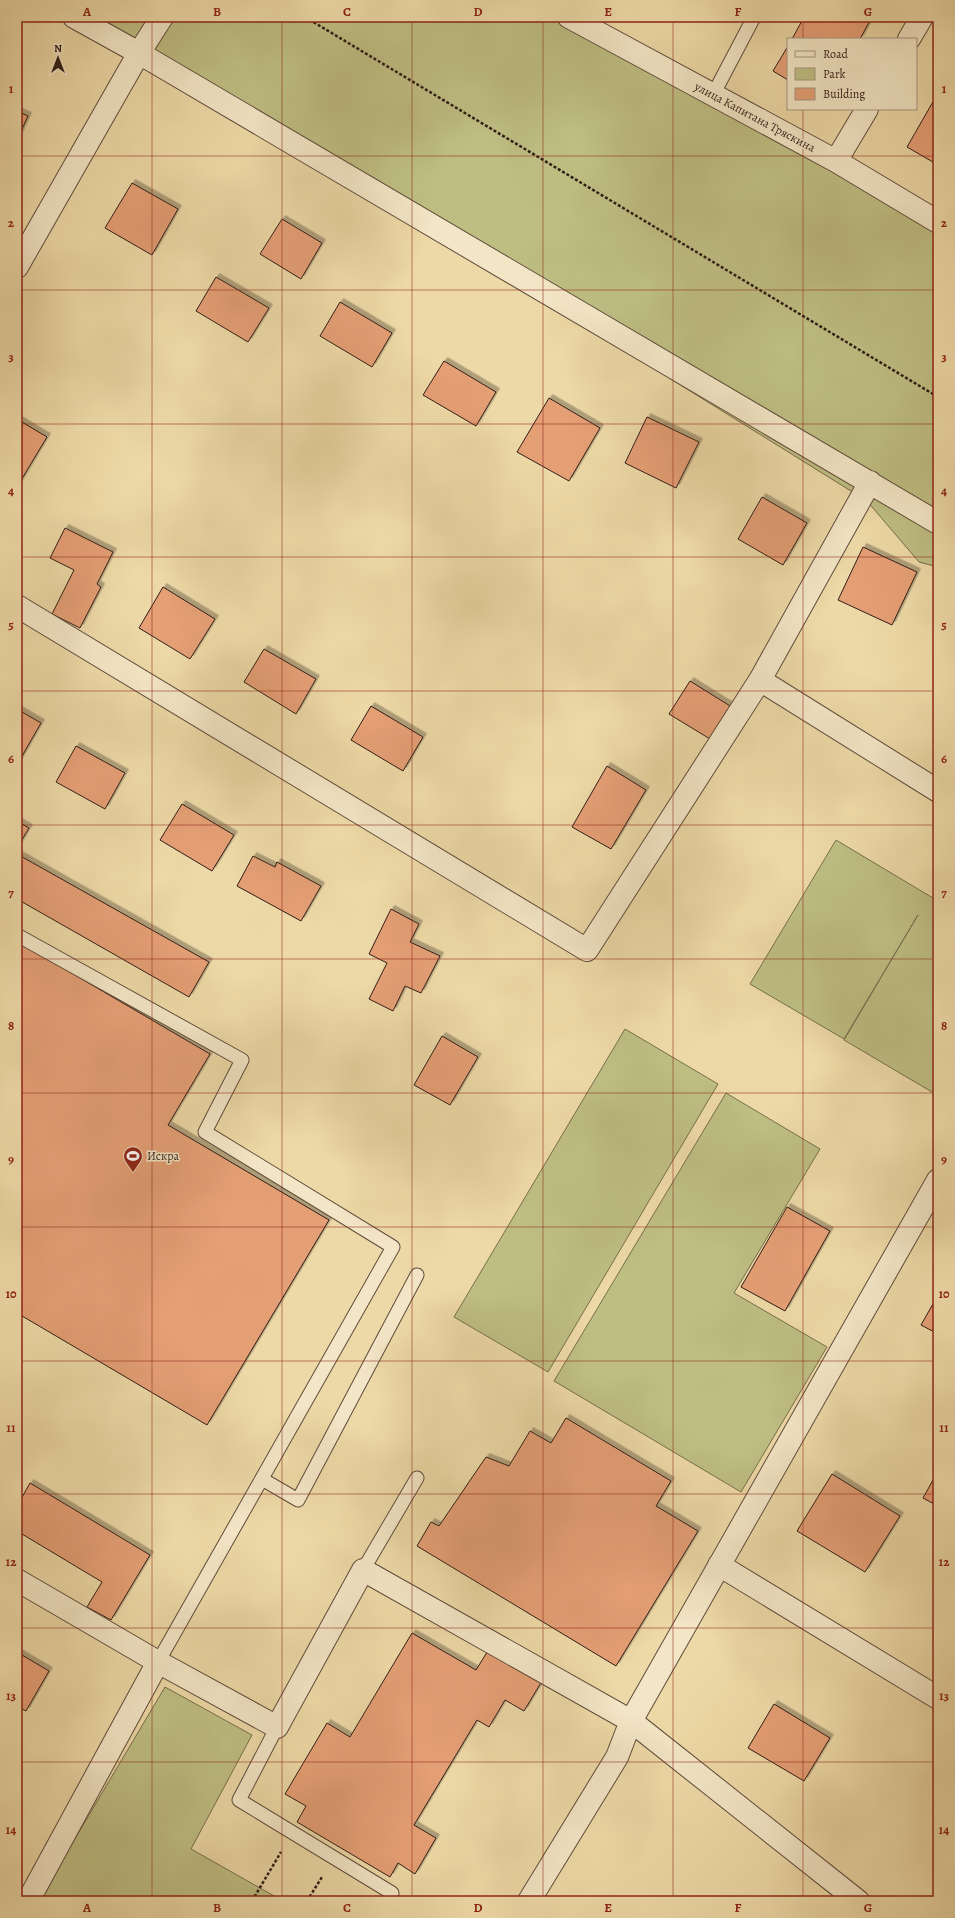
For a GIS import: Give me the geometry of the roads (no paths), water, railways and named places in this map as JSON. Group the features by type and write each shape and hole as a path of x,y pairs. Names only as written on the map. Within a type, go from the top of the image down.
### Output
{"street":[{"path":"74,17 139,53 938,523"},
{"path":"17,267 139,53 162,17"},
{"name":"улица Капитана Тряскина","path":"569,17 836,160 938,222"},
{"path":"910,38 922,17"},
{"path":"836,160 866,110"},
{"path":"17,606 587,950 760,680 870,482"},
{"path":"760,680 938,791"},
{"path":"529,1901 617,1758 631,1721 937,1183"},
{"path":"720,1565 938,1698"},
{"path":"17,1580 158,1662 277,1727 363,1570 631,1721 858,1901"},
{"path":"28,1901 158,1662"}],"lane":[{"path":"713,95 754,17"},
{"path":"17,936 242,1060 205,1132 393,1247 158,1662"},
{"path":"262,1479 298,1500 417,1275"},
{"path":"363,1570 417,1478"},
{"path":"277,1727 239,1800 392,1893"}],"place":[{"name":"Искра","path":"133,1173"}]}
